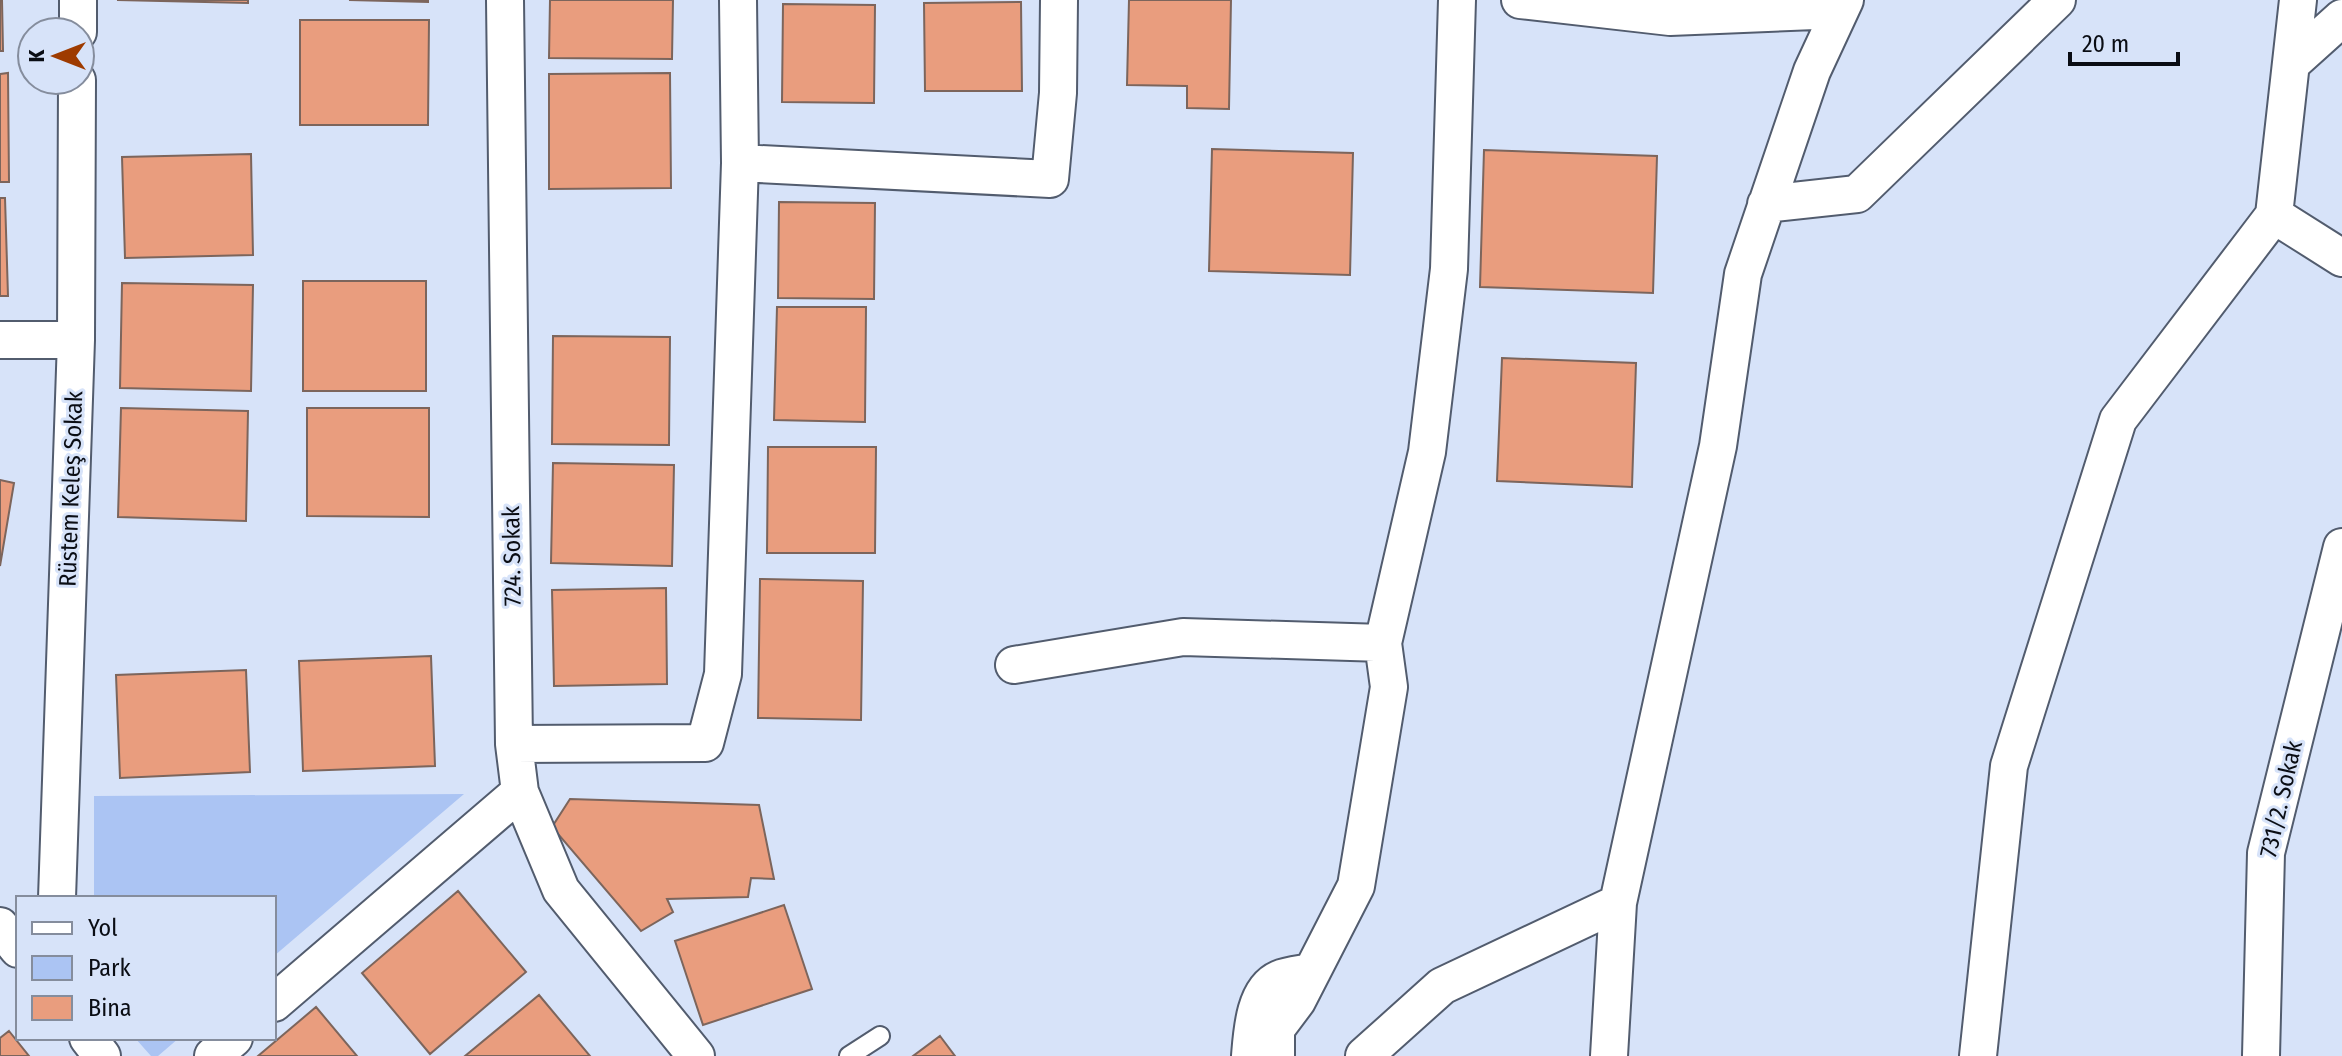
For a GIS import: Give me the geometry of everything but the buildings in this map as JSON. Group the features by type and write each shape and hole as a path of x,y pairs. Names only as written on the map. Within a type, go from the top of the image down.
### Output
{"street":[{"name":"724. Sokak","path":"505,0 514,744 520,792 561,890 696,1056"},
{"path":"514,744 705,743 723,674 740,163 738,0"},
{"path":"740,163 1050,179 1058,93 1059,0"},
{"path":"1276,1056 1276,1029 1297,1001 1356,886 1389,687 1383,643 1427,452 1449,269 1457,0"},
{"path":"1520,0 1670,17 1842,5 1812,71 1743,274 1718,446 1618,903 1609,1056"},
{"path":"1766,204 1857,194 2057,0"},
{"path":"1978,1056 2009,766 2118,420 2274,215 2298,0"},
{"path":"2293,62 2342,18"},
{"name":"Rüstem Keleş Sokak","path":"57,896 76,340 77,96"},
{"path":"2274,215 2342,258"},
{"path":"0,340 76,340"},
{"name":"731/2. Sokak","path":"2261,1056 2266,853 2342,547"},
{"path":"1014,665 1183,637 1383,643"},
{"path":"276,1001 520,792"},
{"path":"1364,1056 1442,986 1618,903"},
{"path":"0,926 16,946"},
{"path":"1250,1056 1253,1023 1266,989 1279,979 1312,972"},
{"path":"90,1040 102,1056"},
{"path":"213,1056 232,1040"}],"lane":[{"path":"849,1056 880,1036"}],"green space":[{"path":"464,794 276,954 276,896 94,896 94,796"},
{"path":"137,1040 177,1040 158,1056 151,1056"}]}
